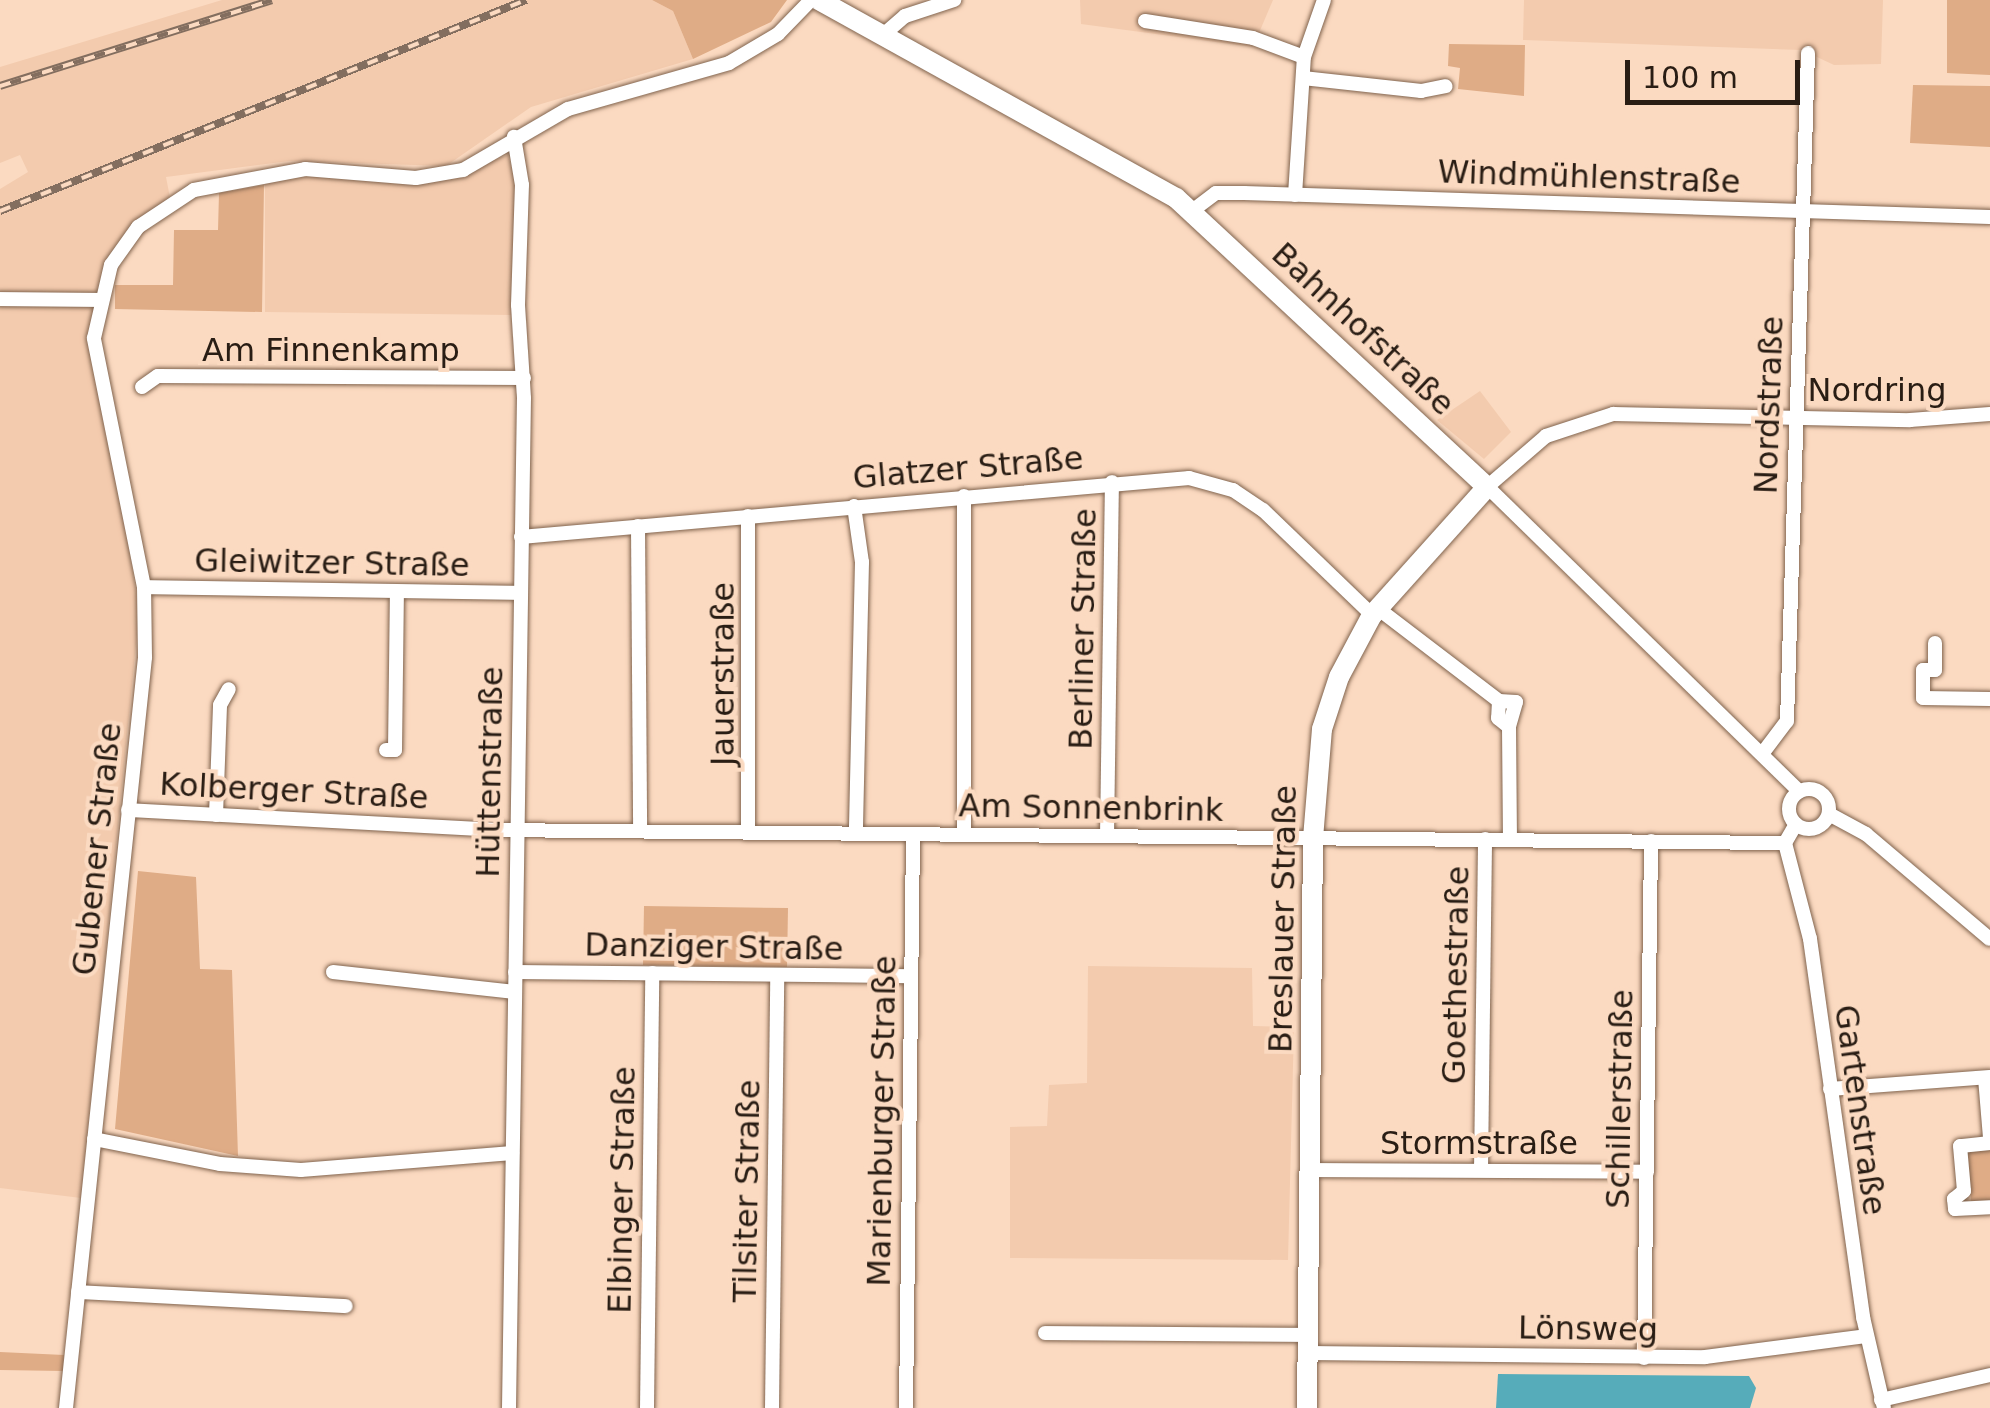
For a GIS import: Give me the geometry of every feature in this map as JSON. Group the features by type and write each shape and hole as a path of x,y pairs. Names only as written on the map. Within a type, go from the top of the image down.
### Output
{"main road":[{"name":"Bahnhofstraße","path":"819,0 1192,210 1486,487"},
{"name":"Breslauer Straße","path":"1307,1408 1313,838 1326,715 1374,611 1486,487"}],"street":[{"path":"0,299 98,300 138,227 194,190 306,169 441,176 473,165 568,110 729,62 778,34 811,0"},
{"path":"883,35 905,16 954,0"},
{"path":"1294,195 1304,57 1324,0"},
{"path":"1145,21 1254,38 1304,57"},
{"name":"Nordstraße","path":"1764,750 1787,722 1808,53"},
{"path":"1303,78 1420,90 1446,86"},
{"name":"Hüttenstraße","path":"509,1408 524,378 518,305 522,185 514,138"},
{"name":"Windmühlenstraße","path":"1192,210 1216,193 1990,217"},
{"name":"Gubener Straße","path":"66,1408 145,657 144,588 97,374 98,300"},
{"name":"Am Finnenkamp","path":"142,388 158,376 524,378"},
{"name":"Nordring","path":"1486,487 1546,436 1586,419 1639,412 1795,417 1990,414"},
{"name":"Glatzer Straße","path":"521,538 1112,482 1189,478 1233,490 1374,611 1500,700 1498,718 1509,727 1510,840"},
{"name":"Berliner Straße","path":"1107,836 1112,482"},
{"name":"Bahnhofstraße","path":"1486,487 1764,750 1799,791"},
{"path":"964,496 964,834"},
{"path":"854,506 862,562 856,833"},
{"name":"Jauerstraße","path":"748,516 748,832"},
{"path":"638,526 640,830"},
{"name":"Gleiwitzer Straße","path":"144,588 520,593"},
{"path":"386,750 395,750 398,592"},
{"path":"1935,643 1935,670 1923,670 1923,698 1990,699"},
{"path":"216,814 220,705 229,690"},
{"path":"1796,824 1788,806 1799,791 1819,791 1829,814 1866,834 1990,939"},
{"name":"Kolberger Straße","path":"128,810 517,830"},
{"path":"1796,824 1815,828 1829,814"},
{"path":"1785,843 1796,824"},
{"name":"Am Sonnenbrink","path":"517,830 1785,843"},
{"name":"Marienburger Straße","path":"906,1408 913,834"},
{"name":"Goethestraße","path":"1481,1170 1485,839"},
{"name":"Schillerstraße","path":"1644,1358 1652,841"},
{"name":"Gartenstraße","path":"1785,843 1810,939 1866,1336 1882,1404"},
{"path":"333,972 515,992"},
{"name":"Danziger Straße","path":"515,972 912,976"},
{"name":"Elbinger Straße","path":"647,1408 652,972"},
{"name":"Tilsiter Straße","path":"772,1408 777,976"},
{"path":"1830,1090 1987,1077 1990,1140 1960,1146 1964,1192 1954,1199 1956,1209 1990,1207"},
{"path":"94,1140 220,1164 301,1170 512,1153"},
{"name":"Stormstraße","path":"1310,1170 1647,1172"},
{"path":"78,1292 346,1306"},
{"name":"Lönsweg","path":"1045,1332 1644,1358 1755,1354 1866,1336"},
{"path":"1882,1404 1990,1375"}],"shaded area":[{"path":"222,0 652,0 673,11 693,59 531,107 446,166 289,161 166,177 172,208 130,245 114,273 98,338 139,614 81,1198 0,1188 0,189 28,172 20,155 0,163 0,67"},
{"path":"652,0 787,0 771,22 693,59 673,11"},
{"path":"1080,0 1273,0 1253,47 1081,24"},
{"path":"1524,0 1883,0 1881,64 1834,65 1802,50 1523,40"},
{"path":"1947,0 1990,0 1990,75 1947,73"},
{"path":"1449,44 1525,45 1524,96 1458,89 1460,68 1448,66"},
{"path":"1913,85 1990,86 1990,147 1910,143"},
{"path":"508,155 516,185 514,315 265,312 265,180 298,175 440,181"},
{"path":"264,185 262,312 115,309 115,285 173,285 174,230 218,230 219,193"},
{"path":"1480,391 1511,432 1484,459 1437,420"},
{"path":"138,871 196,877 200,969 232,970 238,1156 115,1129"},
{"path":"644,906 788,908 787,967 643,965"},
{"path":"1088,966 1252,968 1253,1026 1294,1027 1288,1260 1010,1258 1010,1127 1047,1126 1049,1085 1087,1083"},
{"path":"1990,1150 1990,1201 1971,1202 1968,1152"},
{"path":"0,1352 64,1355 63,1371 0,1370"}],"water":[{"path":"1498,1374 1749,1376 1756,1388 1750,1408 1496,1408"}],"railway":[{"path":"0,86 272,0"},
{"path":"0,211 526,0"}]}
